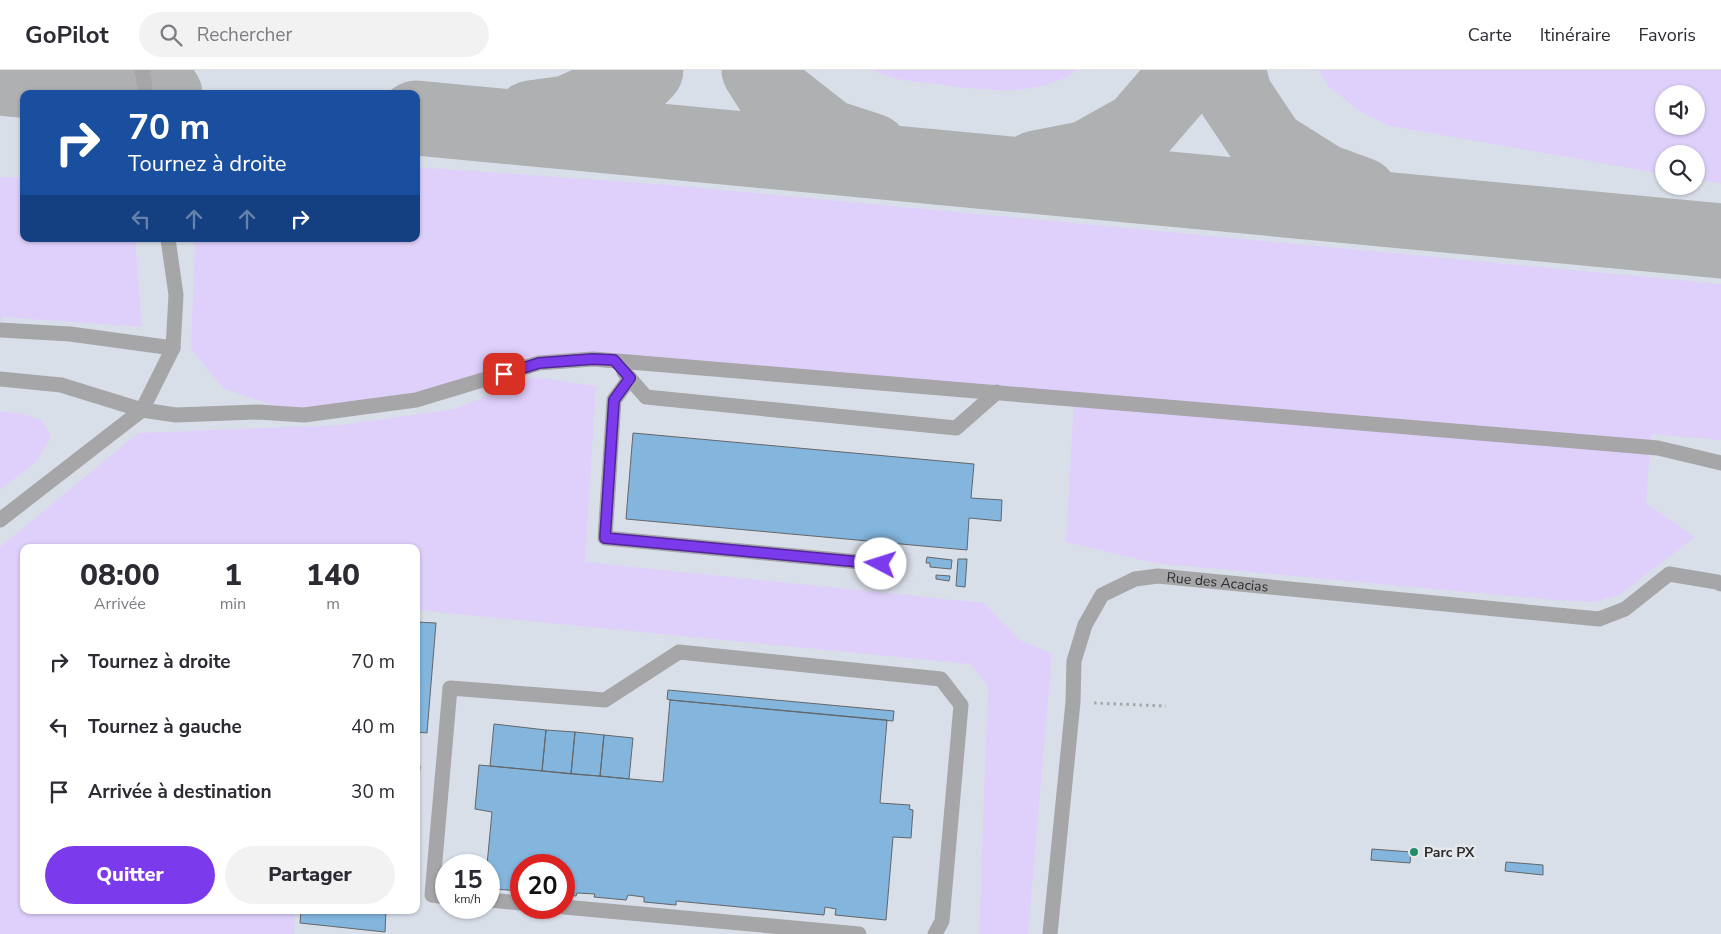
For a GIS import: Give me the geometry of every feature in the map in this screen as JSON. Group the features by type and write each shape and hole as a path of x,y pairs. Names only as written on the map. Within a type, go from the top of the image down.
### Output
{"lane":[{"path":"142,70 145,90"},
{"path":"0,520 142,410 173,348 176,295 168,242"},
{"path":"0,330 70,334 173,348"},
{"path":"0,379 61,385 142,410 176,415 258,412 304,415 416,400 539,363 593,359 614,360 1658,448 1721,463"},
{"path":"614,360 646,397 956,428 996,392"},
{"path":"630,378 614,400 605,538 881,564"},
{"name":"Rue des Acacias","path":"1050,934 1073,702 1074,661 1085,625 1102,595 1135,579 1158,576 1599,618 1625,609 1669,574 1721,584"},
{"path":"436,854 450,688 604,700 679,652 941,679 961,705 942,921 935,934"},
{"path":"435,860 432,895 435,895"},
{"path":"575,908 859,934"}],"path":[{"path":"1073,702 1166,706"}],"shaded area":[{"path":"0,70 1721,70 1721,934 0,934"},
{"path":"873,70 1078,70 1062,79 1027,89 991,90 911,81 888,76"},
{"path":"1319,70 1721,70 1721,184 1705,181 1705,145 1655,145 1655,172 1390,126 1361,112 1329,87"},
{"path":"420,167 670,185 1721,284 1721,440 1651,434 1646,503 1695,537 1619,595 1594,602 1553,600 1154,563 1066,542 1074,399 614,360 539,363 416,400 304,415 224,389 191,349 195,242 420,242"},
{"path":"0,177 20,178 20,242 135,242 142,327 2,317 0,330"},
{"path":"534,377 596,386 585,562 984,603 1021,641 1052,653 1028,934 979,934 988,686 970,664 420,610 420,544 20,544 20,914 295,914 294,934 0,934 0,547 138,433 341,425 454,409"},
{"path":"0,411 23,414 42,420 51,437 37,461 0,490"}],"building":[{"path":"633,433 974,464 971,498 1002,500 1001,521 969,518 967,550 626,519"},
{"path":"927,557 952,560 951,569 930,567 930,563 926,563"},
{"path":"958,559 967,559 965,587 956,586"},
{"path":"936,575 950,576 949,581 936,579"},
{"path":"420,622 436,623 427,733 420,732"},
{"path":"668,690 894,711 893,721 670,700 667,699"},
{"path":"670,700 887,720 880,803 910,805 909,809 913,810 911,838 893,837 886,920 835,915 836,909 825,907 824,915 676,901 676,905 644,902 644,897 628,895 626,900 594,897 595,894 577,893 575,896 575,854 510,854 510,890 500,889 500,854 488,854 492,812 475,809 479,765 663,782"},
{"path":"494,724 546,730 542,771 490,766"},
{"path":"546,730 575,732 571,774 542,771"},
{"path":"575,732 604,735 600,776 571,774"},
{"path":"604,735 633,738 629,779 600,776"},
{"path":"1372,849 1411,852 1410,863 1371,860"},
{"path":"1506,862 1543,865 1543,875 1505,871"},
{"path":"301,914 386,914 385,932 300,923"}],"taxiway":[{"path":"531,118 568,113 632,84 646,70"},
{"path":"759,70 774,94 829,137 872,151"},
{"path":"1036,168 1087,158 1139,129 1177,85 1186,70"},
{"path":"1228,70 1235,96 1269,147 1323,181 1361,195"},
{"path":"0,78 124,90"},
{"path":"420,118 1721,241"}],"place":[{"name":"Parc PX","path":"1414,852"}],"route":[{"path":"504,374 539,363 593,359 614,360 630,378 614,400 605,538 881,564"}]}
